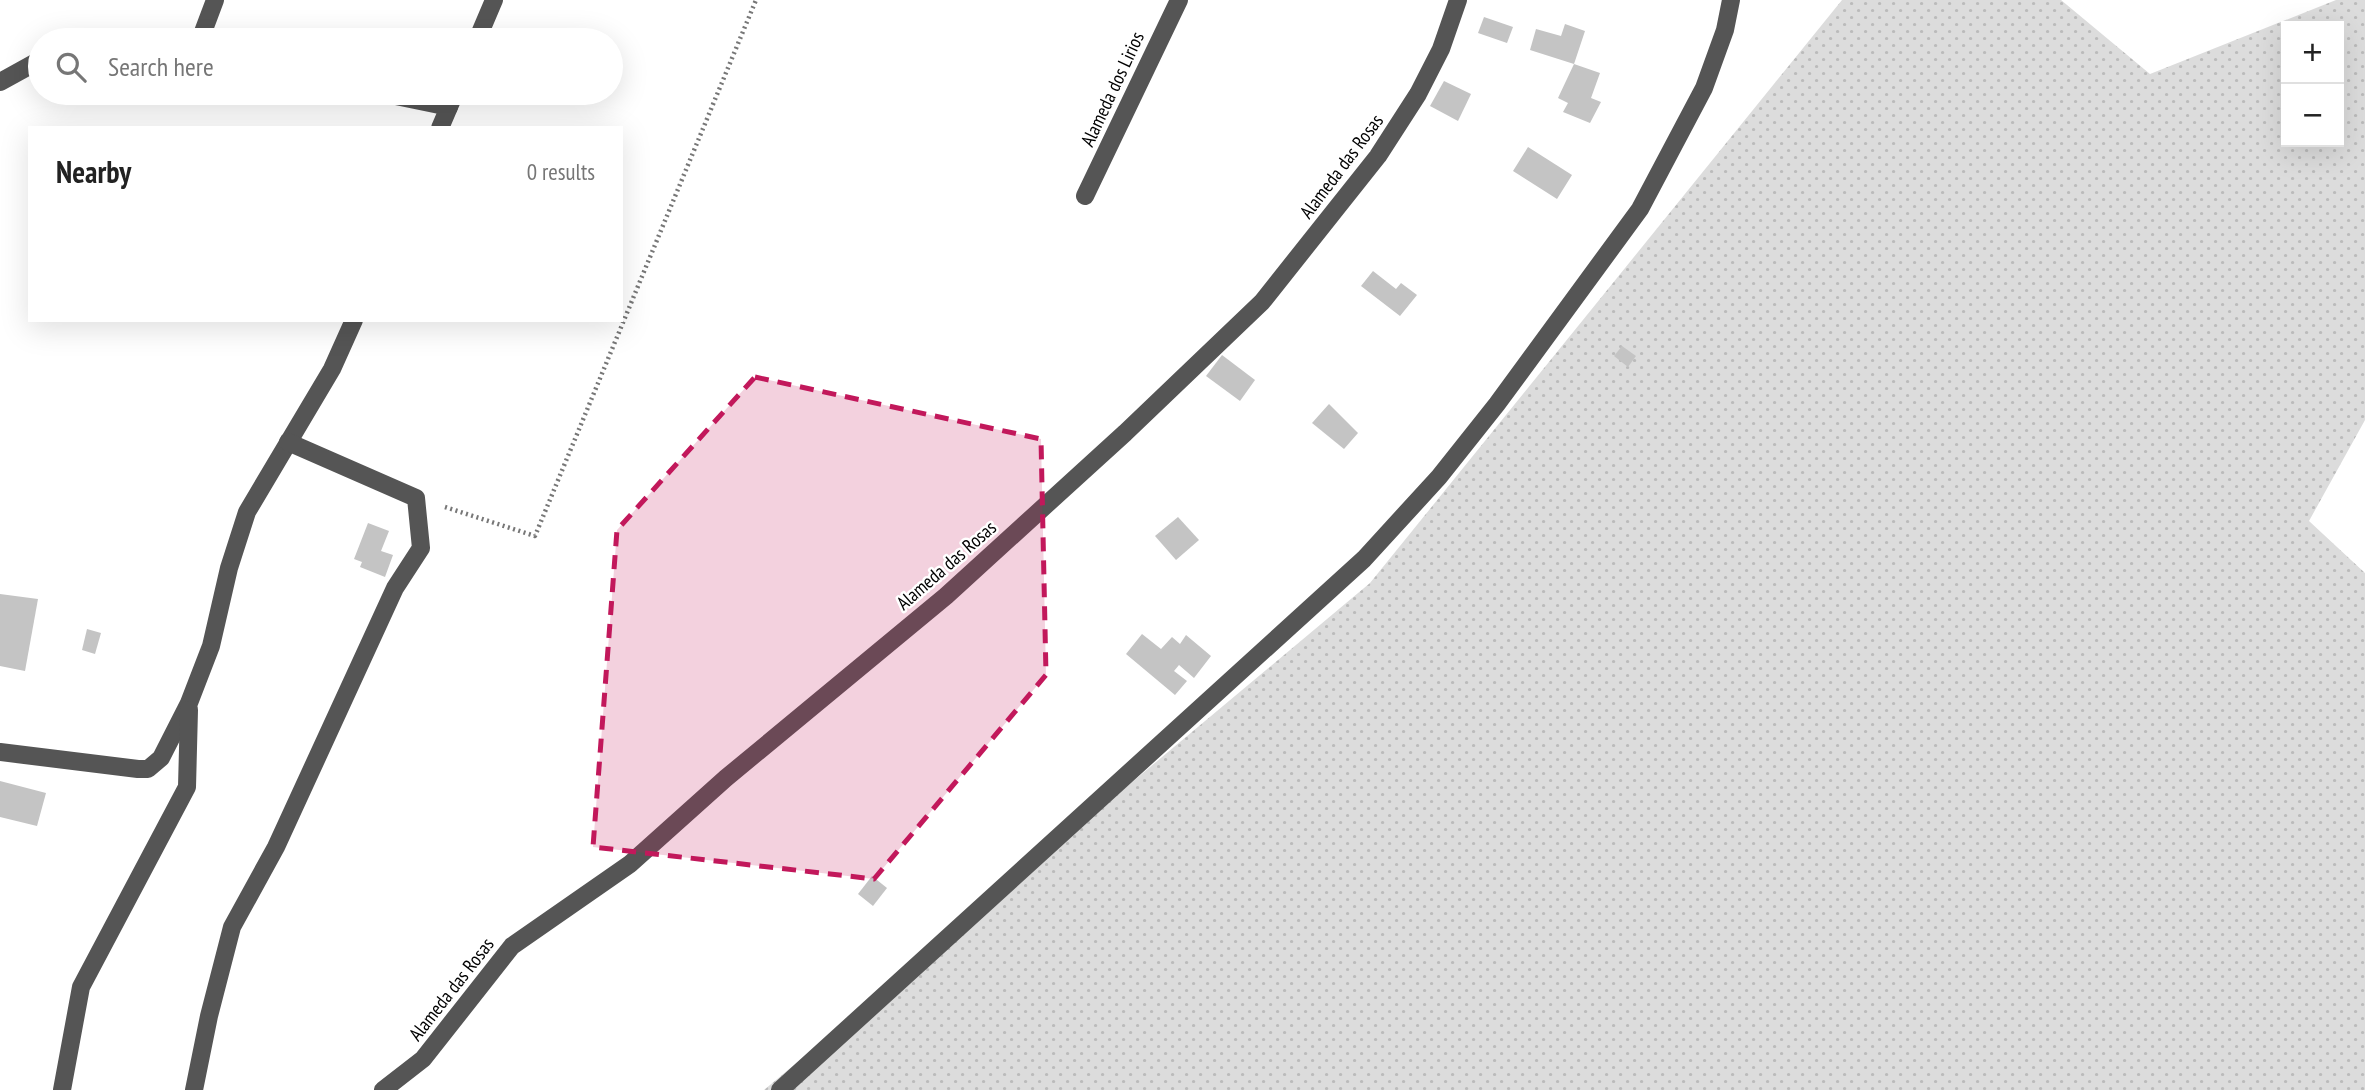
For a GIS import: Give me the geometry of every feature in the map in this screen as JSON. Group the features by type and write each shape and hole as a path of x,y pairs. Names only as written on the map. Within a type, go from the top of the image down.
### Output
{"street":[{"path":"204,28 215,0"},
{"path":"482,28 494,0"},
{"name":"Alameda dos Lirios","path":"1085,196 1178,0"},
{"name":"Alameda das Rosas","path":"383,1090 423,1059 512,946 630,864 726,778 946,596 1125,433 1262,302 1378,156 1418,94 1441,49 1458,0"},
{"path":"780,1090 1364,559 1439,477 1497,404 1640,209 1704,88 1725,30 1731,0"},
{"path":"0,82 28,67"},
{"path":"441,126 450,105"},
{"path":"0,752 138,769 148,769 161,758 189,703 211,646 229,568 247,512 332,369 353,322"},
{"path":"194,1090 209,1016 232,927 276,847 396,587 421,548 416,498 288,442"},
{"path":"62,1090 81,987 187,787 189,703"}],"path":[{"path":"416,498 535,536 756,0"}],"highlighted area":[{"path":"755,377 1041,439 1046,675 874,879 593,847 617,530"}],"shaded area":[{"path":"1842,0 2061,0 2150,74 2281,22 2281,147 2344,147 2344,21 2283,21 2336,0 2365,0 2365,420 2309,521 2365,573 2365,1090 764,1090 1370,583"}],"building":[{"path":"1484,17 1513,27 1507,43 1478,33"},
{"path":"1565,24 1585,31 1574,64 1530,50 1536,29 1561,36"},
{"path":"1574,64 1600,73 1591,98 1601,102 1590,123 1563,112 1568,103 1558,98"},
{"path":"1444,81 1471,94 1458,121 1430,106"},
{"path":"1528,147 1572,175 1557,199 1513,171"},
{"path":"1373,271 1396,289 1401,283 1417,295 1400,316 1361,286"},
{"path":"1622,346 1636,356 1628,367 1614,356"},
{"path":"1222,355 1255,380 1240,401 1206,376"},
{"path":"1329,404 1358,433 1344,449 1312,423"},
{"path":"1178,517 1199,540 1176,560 1155,536"},
{"path":"368,523 389,531 381,551 393,555 385,577 360,567 362,562 354,559"},
{"path":"0,594 38,599 25,671 0,666"},
{"path":"87,629 101,633 95,654 82,650"},
{"path":"1142,634 1161,649 1172,637 1180,644 1186,635 1211,656 1194,678 1179,665 1174,671 1187,681 1175,695 1126,654"},
{"path":"0,781 46,793 37,826 0,817"},
{"path":"872,876 887,888 873,906 858,894"}]}
